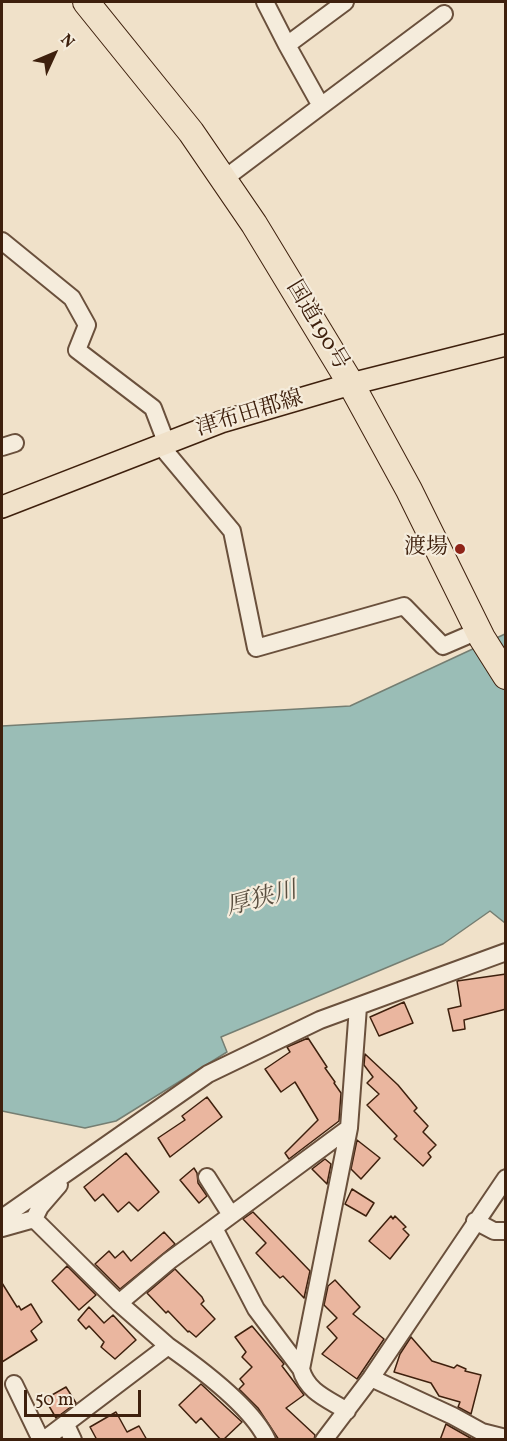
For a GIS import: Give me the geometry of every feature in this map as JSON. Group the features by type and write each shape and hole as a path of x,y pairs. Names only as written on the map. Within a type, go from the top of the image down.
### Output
{"highway":[{"name":"国道190号","path":"97,6 191,132 254,224 351,384 410,490 480,635 506,676"}],"main road":[{"name":"津布田郡線","path":"2,507 221,422 351,384 506,345"}],"street":[{"path":"265,2 321,106"},
{"path":"287,45 345,2"},
{"path":"224,179 444,14"},
{"path":"2,241 72,298 87,325 77,350 153,408 163,444 232,531 256,648 404,606 443,646 480,635"},
{"path":"2,1218 208,1074 320,1020 506,952"},
{"path":"301,1369 349,1128 358,1007"},
{"path":"119,1303 169,1261 349,1128"},
{"path":"34,1219 39,1207 58,1188 67,1172"},
{"path":"207,1177 231,1215"},
{"path":"324,1440 371,1378 506,1178"},
{"path":"2,1228 34,1219"},
{"path":"34,1219 119,1303 168,1346 204,1371 264,1432 267,1440"},
{"path":"475,1221 494,1231 506,1231"},
{"path":"214,1228 256,1309 301,1369 304,1381 309,1387 348,1411"},
{"path":"14,1384 43,1440 70,1432 168,1346"},
{"path":"371,1378 453,1416 480,1436 506,1438"}],"water":[{"name":"厚狭川","path":"505,634 505,923 490,911 443,944 221,1037 227,1052 116,1121 85,1128 2,1111 2,726 350,706"}],"building":[{"path":"506,974 506,1009 464,1020 465,1029 453,1031 448,1009 461,1006 457,981"},
{"path":"404,1002 413,1023 379,1036 370,1017"},
{"path":"308,1038 341,1093 339,1121 289,1159 285,1153 318,1120 295,1082 281,1092 265,1069 290,1052 287,1047"},
{"path":"365,1054 398,1085 417,1108 414,1111 428,1126 423,1132 436,1145 428,1153 431,1157 423,1166 394,1139 397,1136 367,1105 379,1094 367,1083 373,1077 364,1065"},
{"path":"207,1097 222,1117 170,1157 158,1138 185,1120 182,1116"},
{"path":"357,1140 380,1158 361,1179 351,1169"},
{"path":"126,1153 159,1192 138,1211 129,1202 118,1212 103,1194 95,1201 84,1187"},
{"path":"325,1159 331,1164 327,1184 312,1169"},
{"path":"194,1168 198,1183 207,1196 199,1203 180,1180"},
{"path":"352,1189 374,1203 366,1216 345,1204"},
{"path":"253,1212 310,1271 304,1298 283,1276 280,1278 256,1253 266,1243 243,1219"},
{"path":"391,1216 393,1219 395,1216 406,1227 403,1229 409,1235 390,1259 369,1241"},
{"path":"164,1232 175,1244 120,1289 95,1264 109,1251 115,1258 123,1251 131,1261"},
{"path":"67,1266 96,1295 79,1310 52,1281"},
{"path":"175,1269 202,1297 204,1301 201,1304 215,1319 196,1337 168,1311 166,1313 147,1293"},
{"path":"335,1280 360,1307 353,1314 384,1339 357,1379 322,1354 337,1338 327,1327 337,1318 324,1305 328,1286"},
{"path":"2,1283 17,1307 19,1306 21,1310 31,1304 42,1322 31,1331 37,1340 2,1362"},
{"path":"89,1307 104,1323 113,1315 136,1340 115,1359 101,1347 104,1342 89,1326 86,1329 78,1320"},
{"path":"252,1326 284,1364 282,1366 304,1395 286,1408 315,1435 314,1440 279,1440 258,1408 239,1389 244,1384 240,1379 252,1367 242,1357 246,1352 235,1337"},
{"path":"411,1337 432,1361 454,1368 457,1365 466,1369 465,1371 481,1375 471,1414 458,1407 460,1402 439,1396 431,1383 394,1372 400,1354"},
{"path":"201,1384 242,1422 223,1440 201,1418 196,1423 179,1405"},
{"path":"66,1387 76,1403 56,1418 45,1399"},
{"path":"116,1412 127,1432 139,1426 147,1440 97,1440 90,1427"},
{"path":"446,1424 451,1427 474,1440 440,1440"}],"place":[{"name":"渡場","path":"460,549"}]}
